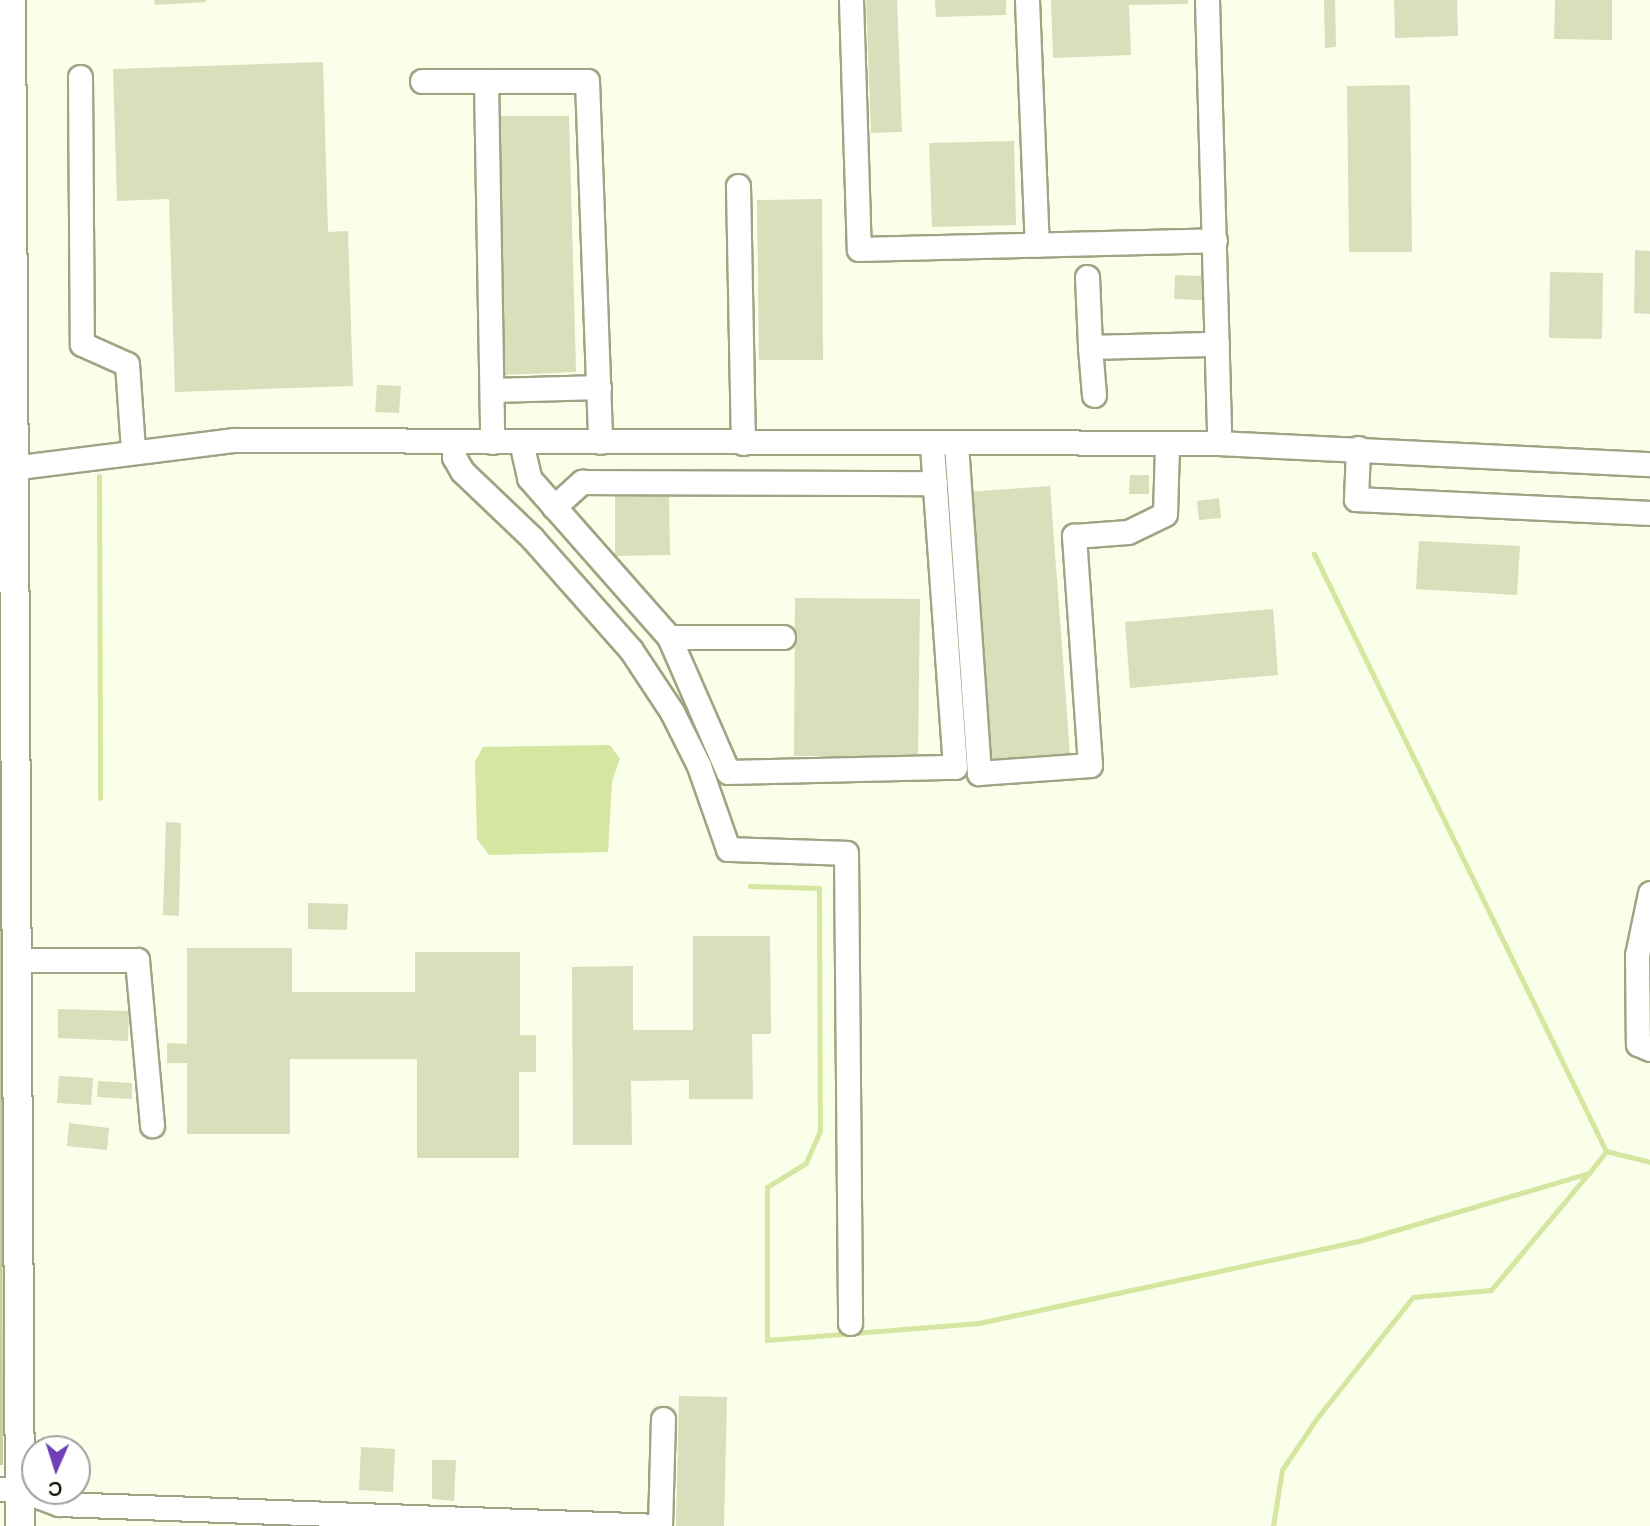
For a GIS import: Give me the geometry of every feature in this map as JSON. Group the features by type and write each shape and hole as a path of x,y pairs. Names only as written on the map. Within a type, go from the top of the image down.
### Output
{"main road":[{"path":"11,0 17,960 12,1506"}],"lane":[{"path":"851,0 859,249 1215,240"},
{"path":"1027,0 1037,245"},
{"path":"1207,0 1219,443"},
{"path":"80,77 82,344 127,364 133,449"},
{"path":"422,81 587,81 600,442"},
{"path":"486,81 494,390 492,442"},
{"path":"738,186 743,443"},
{"path":"1087,277 1094,395"},
{"path":"1090,347 1217,344"},
{"path":"494,390 599,387"},
{"path":"12,468 133,449 233,440 1167,445 1219,443 1650,464"},
{"path":"454,442 454,457 462,471 532,538 632,650 693,755 729,849 846,853 850,1323"},
{"path":"521,442 529,478 609,564 669,637 728,772 954,767 932,443"},
{"path":"956,444 979,773 1090,765 1074,537 1128,532 1165,514 1167,445"},
{"path":"1358,448 1356,499 1650,513"},
{"path":"554,507 582,482 935,483"},
{"path":"669,637 783,637"},
{"path":"1650,893 1637,955 1638,1044 1650,1049"},
{"path":"17,960 137,960 152,1125"},
{"path":"12,1506 59,1504 660,1526 663,1419"}],"shaded area":[{"path":"0,287 3,1465 0,1465"},
{"path":"610,745 620,759 612,781 608,852 489,855 477,839 475,762 483,747"}],"building":[{"path":"154,0 206,0 206,2 155,5"},
{"path":"866,0 897,0 902,132 871,133"},
{"path":"935,0 1006,0 1006,15 936,17"},
{"path":"1051,0 1188,0 1188,4 1129,5 1131,55 1053,58"},
{"path":"1324,0 1335,0 1336,47 1325,48"},
{"path":"1394,0 1457,0 1458,36 1395,38"},
{"path":"1555,0 1612,0 1612,40 1554,39"},
{"path":"323,62 328,232 348,231 353,386 175,392 169,199 117,201 113,69"},
{"path":"1410,85 1412,252 1349,252 1347,86"},
{"path":"498,116 569,116 576,372 504,375"},
{"path":"1014,141 1016,225 932,227 929,143"},
{"path":"822,199 823,360 759,360 757,200"},
{"path":"1635,250 1650,251 1650,314 1634,313"},
{"path":"1550,272 1603,273 1602,339 1549,338"},
{"path":"1175,275 1203,276 1202,300 1174,299"},
{"path":"377,385 401,386 399,413 375,412"},
{"path":"1130,475 1149,475 1149,494 1129,494"},
{"path":"1050,486 1070,754 987,760 967,492"},
{"path":"669,491 670,555 615,556 615,492"},
{"path":"1219,498 1221,518 1199,520 1197,501"},
{"path":"1419,541 1520,546 1517,595 1416,589"},
{"path":"795,598 920,599 918,756 794,756"},
{"path":"1273,609 1278,675 1130,688 1125,622"},
{"path":"166,822 181,823 179,916 163,915"},
{"path":"308,903 348,904 347,930 308,929"},
{"path":"693,936 770,936 771,1034 752,1034 753,1099 689,1099 689,1080 631,1081 632,1145 573,1145 572,967 633,966 633,1030 693,1030"},
{"path":"187,948 292,948 292,992 415,992 415,952 520,952 520,1035 536,1035 536,1072 519,1072 519,1158 417,1158 417,1059 290,1059 290,1134 187,1134 187,1063 167,1063 167,1043 187,1044"},
{"path":"58,1009 129,1011 128,1041 58,1038"},
{"path":"59,1076 93,1078 91,1105 57,1103"},
{"path":"98,1081 132,1083 132,1099 97,1097"},
{"path":"69,1123 109,1128 107,1150 67,1146"},
{"path":"679,1396 727,1397 724,1526 676,1526"},
{"path":"361,1447 395,1449 393,1492 359,1490"},
{"path":"432,1460 456,1460 454,1501 432,1499"}],"waterway":[{"path":"99,476 100,798"},
{"path":"750,886 819,888 820,1131 806,1163 767,1187 767,1340 979,1323 1359,1241 1589,1173 1606,1151 1314,554"},
{"path":"1606,1151 1650,1162"},
{"path":"1273,1526 1282,1470 1317,1418 1413,1297 1491,1290 1589,1173"}]}
